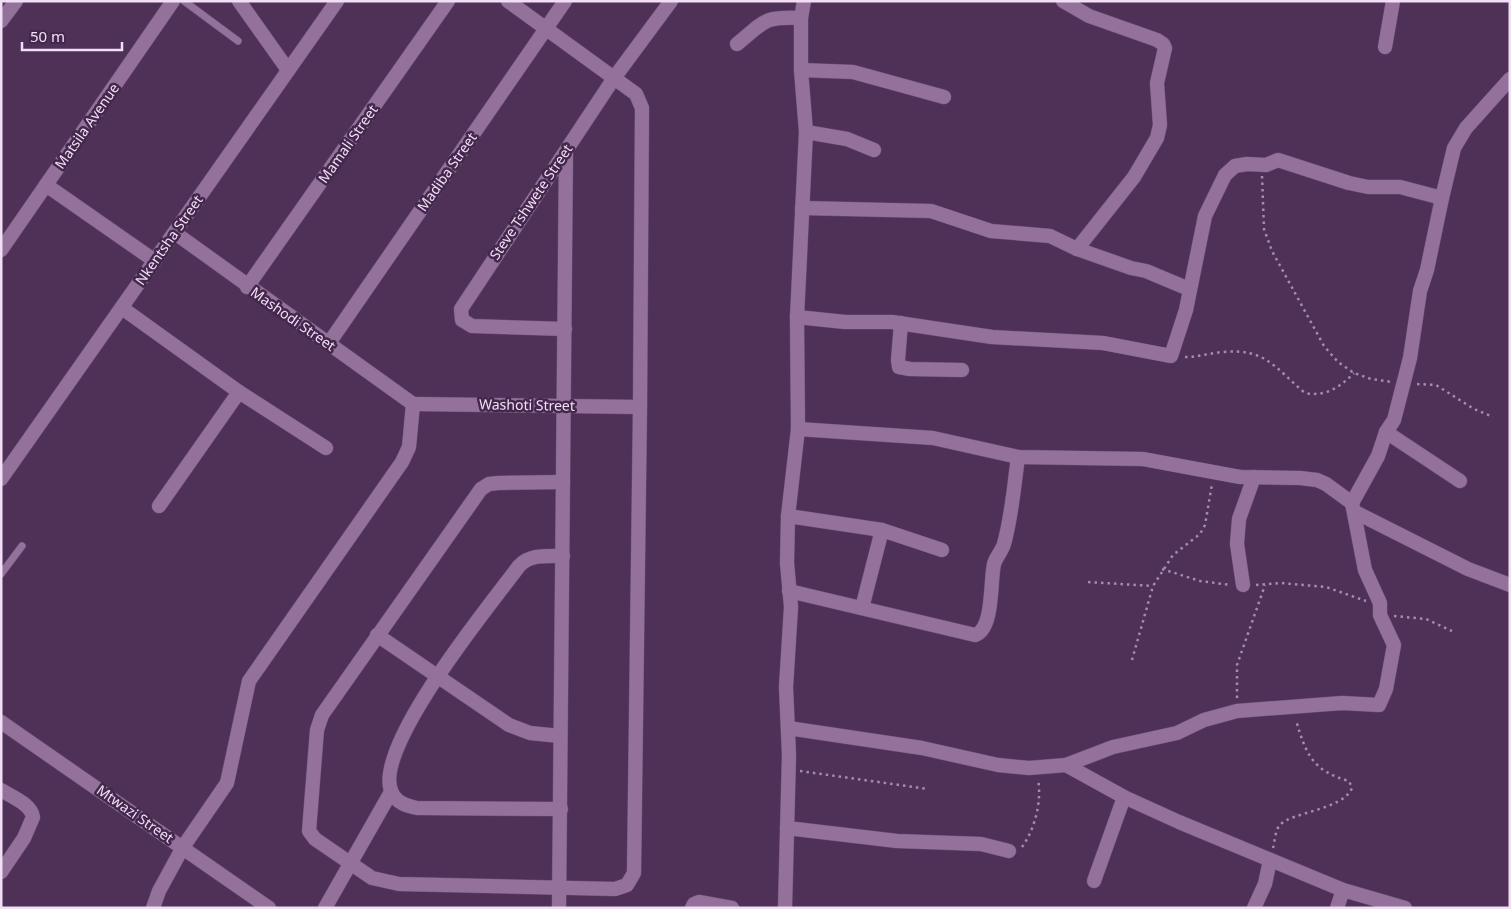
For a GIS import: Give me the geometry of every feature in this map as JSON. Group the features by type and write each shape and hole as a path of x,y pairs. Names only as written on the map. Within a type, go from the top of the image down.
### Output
{"street":[{"path":"1,21 16,1"},
{"name":"Matsila Avenue","path":"1,250 172,1"},
{"name":"Nkentsha Street","path":"1,479 337,1"},
{"name":"Mamali Street","path":"247,287 448,1"},
{"path":"508,1 636,94 642,108 634,873 628,885 621,889 387,883 372,878 315,839 309,831 318,730 326,707 481,489 489,484 498,483 563,482"},
{"name":"Madiba Street","path":"329,343 565,1"},
{"name":"Steve Tshwete Street","path":"565,329 472,326 462,320 460,312 463,304 614,78 671,1"},
{"path":"785,908 789,769 786,687 791,607 788,516 798,429 798,317 806,132 801,70 801,18 804,1"},
{"path":"1063,1 1090,16 1157,40 1165,48 1158,83 1160,125 1157,138 1134,177 1077,249"},
{"path":"1385,47 1393,1"},
{"path":"244,3 288,70"},
{"path":"737,44 766,20 774,17 801,18"},
{"path":"801,70 854,72 944,97"},
{"path":"788,728 922,748 998,765 1037,768 1066,765 1112,747 1177,733 1204,720 1238,711 1342,704 1379,705 1386,689 1394,645 1365,570 1353,508 1378,456 1386,432 1394,420 1416,324 1420,291 1427,270 1454,148 1466,128 1510,79"},
{"path":"806,132 847,139 874,150"},
{"path":"559,908 566,151"},
{"path":"798,317 828,321 901,323 992,337 1122,345 1171,356 1186,310 1205,216 1229,170 1241,165 1266,165 1278,160 1349,183 1368,187 1400,187 1442,198"},
{"path":"46,185 155,261"},
{"path":"802,208 925,211 991,231 1050,236 1077,249 1131,268 1146,271 1189,289"},
{"name":"Mashodi Street","path":"175,233 247,287 413,404"},
{"path":"122,308 239,392 326,448"},
{"path":"901,323 898,360 900,367 910,370 962,370"},
{"path":"159,506 239,392"},
{"path":"152,908 159,891 184,847 228,783 248,681 402,462 408,448 413,404"},
{"name":"Washoti Street","path":"413,404 640,407"},
{"path":"798,429 933,438 1018,457 1143,459 1213,473 1318,480 1336,490 1353,508 1468,569 1510,585"},
{"path":"1386,432 1460,481"},
{"path":"789,591 975,635 982,631 989,607 994,563 1004,546 1010,520 1018,457"},
{"path":"1243,585 1237,544 1239,520 1254,477"},
{"path":"788,516 882,530 942,550"},
{"path":"862,608 882,530"},
{"path":"325,908 352,864 391,792 389,775 394,754 438,676 522,562 537,556 563,556"},
{"path":"377,635 519,730 560,736"},
{"name":"Mtwazi Street","path":"1,722 184,847 269,908"},
{"path":"1066,765 1124,797 1270,860 1343,890 1405,908"},
{"path":"1,790 31,810 33,818 24,838 1,872"},
{"path":"391,792 401,803 417,808 561,809"},
{"path":"1094,881 1124,797"},
{"path":"787,828 897,841 981,844 1009,851"},
{"path":"1254,908 1265,884 1270,860"},
{"path":"1337,908 1343,890"},
{"path":"692,908 695,902 732,908"}],"lane":[{"path":"184,1 238,41"},
{"path":"1,574 22,546"}],"path":[{"path":"1266,165 1262,177 1264,229 1272,251 1324,346 1338,362 1354,373 1371,379 1436,385 1474,409 1493,417"},
{"path":"1171,356 1188,357 1236,351 1255,353 1270,361 1305,393 1310,394 1332,391 1354,373"},
{"path":"1132,660 1153,586 1162,568 1180,548 1200,534 1206,525 1213,473"},
{"path":"1162,568 1200,581 1243,585 1281,583 1326,587 1362,600 1380,609 1426,619 1452,631"},
{"path":"1088,582 1129,582 1153,586"},
{"path":"1238,711 1237,666 1265,585"},
{"path":"1270,860 1280,825 1323,808 1348,794 1352,788 1349,782 1327,773 1315,765 1304,746 1292,707"},
{"path":"1009,851 1017,851 1022,847 1031,831 1040,797 1037,768"},
{"path":"789,769 928,789"}]}
